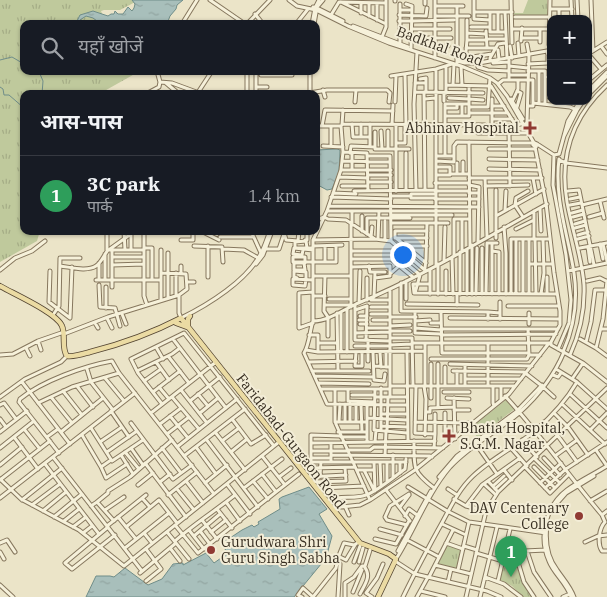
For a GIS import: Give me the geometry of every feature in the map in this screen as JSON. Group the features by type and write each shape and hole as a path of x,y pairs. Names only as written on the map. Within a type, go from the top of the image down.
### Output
{"main road":[{"path":"0,288 53,315 60,322 64,333 66,357"},
{"path":"0,288 55,319 59,322 64,333"},
{"path":"176,323 187,327 190,316"},
{"path":"66,357 79,357 133,342 181,319"},
{"path":"66,357 130,341 181,319"},
{"name":"Faridabad-Gurgaon Road","path":"181,319 277,444 327,501 359,545"},
{"name":"Faridabad-Gurgaon Road","path":"301,471 359,545 389,554 395,559"},
{"path":"359,545 395,559 375,597"}],"street":[{"path":"184,20 197,0"},
{"path":"210,0 240,20"},
{"path":"250,20 270,0"},
{"path":"289,0 297,6 308,10 316,9"},
{"path":"314,19 319,0"},
{"path":"314,20 316,9 323,0"},
{"path":"323,0 322,5 330,16"},
{"path":"435,0 435,57"},
{"path":"474,0 474,19 490,20"},
{"path":"508,80 512,28 511,0"},
{"path":"550,0 550,15"},
{"path":"571,0 572,15"},
{"path":"576,0 578,15"},
{"path":"591,0 593,51 607,42"},
{"path":"330,16 339,2"},
{"path":"339,2 386,2 386,24 382,37"},
{"path":"339,2 386,24"},
{"path":"361,3 361,13"},
{"path":"369,3 369,16"},
{"path":"377,3 377,20"},
{"path":"295,4 316,9 330,16"},
{"path":"400,4 400,44"},
{"path":"406,4 412,5 411,48"},
{"path":"399,15 426,16 426,4"},
{"path":"435,6 463,6"},
{"path":"453,85 456,63 457,6"},
{"path":"550,9 572,9"},
{"path":"559,9 559,15"},
{"path":"299,20 308,10"},
{"path":"400,10 412,10"},
{"path":"474,12 512,12"},
{"path":"490,12 490,32 505,32"},
{"path":"498,12 498,32"},
{"path":"505,12 505,41 509,64"},
{"path":"255,14 260,20"},
{"path":"314,19 322,14 330,16"},
{"name":"Badkhal Road","path":"330,16 435,57"},
{"name":"Badkhal Road","path":"330,16 417,52 456,63 490,77 499,83 512,102 535,145"},
{"path":"435,16 468,18 465,63"},
{"path":"515,18 547,17"},
{"path":"399,20 454,20"},
{"path":"471,27 490,28"},
{"path":"412,29 450,28"},
{"path":"512,28 547,29"},
{"path":"519,56 522,28"},
{"path":"531,29 531,38"},
{"path":"540,29 540,52"},
{"path":"466,34 486,32 487,47"},
{"path":"412,38 451,38"},
{"path":"520,41 531,38 540,43"},
{"path":"467,40 505,41"},
{"path":"466,58 492,54 497,49 499,43 505,41"},
{"path":"490,99 492,126 525,124 528,106 529,55 527,44"},
{"path":"435,47 448,46"},
{"path":"601,46 607,54"},
{"path":"466,48 487,47 497,49"},
{"path":"497,49 499,71"},
{"path":"478,56 478,67 499,71 519,56 547,51"},
{"path":"411,206 417,52"},
{"path":"491,62 492,54"},
{"path":"592,59 601,69"},
{"path":"396,191 396,143 392,111 394,76 436,69 456,63 478,63 499,60 528,72 547,70"},
{"path":"499,83 502,80 518,80 528,72 548,63 548,60"},
{"path":"456,63 462,85"},
{"name":"Badkhal Road","path":"456,63 499,83"},
{"path":"509,64 528,72 533,80 533,106 528,106"},
{"path":"592,76 607,65"},
{"path":"444,101 446,93 446,66"},
{"path":"436,69 435,213 438,294"},
{"path":"538,103 539,71"},
{"path":"396,143 405,143 405,74"},
{"path":"592,87 607,74"},
{"path":"156,90 160,82 158,75"},
{"path":"200,90 209,75"},
{"path":"247,75 247,90"},
{"path":"256,75 256,87 267,87"},
{"path":"286,75 292,76"},
{"path":"311,75 311,90"},
{"path":"420,79 426,78 424,98 425,190"},
{"path":"445,156 445,104 488,107 490,78"},
{"path":"512,102 517,91 518,80"},
{"path":"545,104 547,81"},
{"path":"592,81 600,91"},
{"path":"160,82 189,90"},
{"path":"165,82 174,90"},
{"path":"415,83 426,83"},
{"path":"592,89 595,84"},
{"path":"446,85 490,86"},
{"path":"570,355 579,334 584,286 567,201 566,163 568,147 584,108 607,85"},
{"path":"445,116 469,116 469,86"},
{"path":"490,86 516,126"},
{"path":"323,90 325,97"},
{"path":"356,90 356,102"},
{"path":"320,91 388,90 392,103"},
{"path":"517,91 521,93 517,108"},
{"path":"414,92 483,93"},
{"path":"446,93 449,98 449,104"},
{"path":"424,98 435,98"},
{"path":"449,98 483,100"},
{"path":"490,99 500,100"},
{"name":"Badkhal Road","path":"512,102 517,108 535,145"},
{"path":"533,102 576,109"},
{"path":"445,108 457,108 457,104"},
{"path":"462,104 462,116"},
{"path":"558,349 570,316 571,300 568,271 553,185 557,156 579,105"},
{"path":"492,106 504,106"},
{"path":"392,111 324,110 322,126 352,124 484,125"},
{"path":"320,227 341,170 343,110"},
{"path":"469,113 508,113"},
{"path":"472,119 472,124"},
{"path":"492,119 512,119"},
{"path":"352,124 352,136 370,137"},
{"path":"361,124 361,137"},
{"path":"370,124 372,147"},
{"path":"331,126 331,144"},
{"path":"381,131 382,149"},
{"path":"388,131 388,149"},
{"path":"372,147 375,132"},
{"path":"478,133 529,134"},
{"path":"510,133 510,186"},
{"path":"436,161 454,162 456,142 510,142 535,145 557,156 566,163 607,168"},
{"path":"467,294 469,142"},
{"path":"489,149 510,149 535,145"},
{"path":"332,508 360,505 370,500 444,448 515,386 556,334 560,319 559,306 547,204 535,145"},
{"path":"323,146 343,147"},
{"path":"352,170 351,146 372,147 375,149 409,149"},
{"path":"343,152 366,153 367,156 390,156 393,239 427,269"},
{"path":"406,153 406,190"},
{"path":"367,156 368,183"},
{"path":"436,156 454,156"},
{"path":"433,488 455,463 476,444 518,412 553,375 564,352 571,330 575,297 573,270 559,201 557,156"},
{"path":"489,159 538,160"},
{"path":"342,161 390,162"},
{"path":"463,162 463,174"},
{"path":"457,163 457,174"},
{"path":"436,167 450,167 450,174"},
{"path":"489,169 540,170"},
{"path":"341,170 396,170"},
{"path":"436,175 463,174 485,178 542,178"},
{"path":"332,195 355,192 368,183 391,176 396,177"},
{"path":"339,177 396,191 406,190 412,194 435,194 453,191 479,193"},
{"path":"485,178 487,237"},
{"path":"533,178 536,194"},
{"path":"342,186 391,182"},
{"path":"435,183 479,186 478,242"},
{"path":"485,186 528,185"},
{"path":"332,195 391,198 425,190 453,199 479,199"},
{"path":"496,190 496,238"},
{"path":"496,216 544,190"},
{"path":"568,191 579,190 588,234 590,262"},
{"path":"453,191 453,199"},
{"path":"505,211 506,191"},
{"path":"523,217 516,205 517,197 528,191"},
{"path":"570,199 580,197"},
{"path":"570,205 607,199"},
{"path":"600,200 604,218"},
{"path":"325,296 299,293 299,328 373,298 401,284 547,204"},
{"path":"329,206 435,206 469,209"},
{"path":"367,234 367,218 379,218 391,214 435,213 479,206"},
{"path":"540,208 542,231"},
{"path":"352,210 351,299 355,310 355,340 412,344 550,343 607,380"},
{"path":"327,211 379,211 410,218"},
{"path":"375,238 379,211"},
{"path":"534,211 536,294"},
{"path":"572,215 583,212"},
{"path":"435,213 452,215"},
{"path":"590,216 602,213"},
{"path":"362,216 362,231"},
{"path":"320,218 324,217 346,220 367,234 385,240 427,238"},
{"path":"457,305 454,219 469,218"},
{"path":"457,294 462,219"},
{"path":"516,229 534,220"},
{"path":"385,221 385,240"},
{"path":"391,223 448,223"},
{"path":"427,223 426,263 430,294"},
{"path":"575,226 586,223"},
{"path":"372,227 375,238"},
{"path":"444,227 447,265"},
{"path":"504,227 506,294"},
{"path":"393,239 395,231 427,231"},
{"path":"578,237 588,234"},
{"path":"106,280 107,235"},
{"path":"124,235 124,250"},
{"path":"60,266 94,267 112,247 129,235"},
{"path":"131,235 131,250"},
{"path":"144,235 144,296 147,305"},
{"path":"181,240 193,240 193,235"},
{"path":"210,235 220,239 253,237 260,256"},
{"path":"181,319 230,289 260,256 269,235"},
{"path":"181,319 190,316 234,288 266,248 270,235"},
{"path":"266,248 279,250 285,235"},
{"path":"286,235 286,240 298,241 299,235"},
{"path":"301,235 302,240 307,240 307,235"},
{"path":"312,235 313,322 304,353 327,404 375,403"},
{"path":"313,239 315,235"},
{"path":"313,239 351,240 375,238"},
{"path":"393,239 406,246 426,263"},
{"path":"511,294 511,239 550,239"},
{"path":"516,239 516,294"},
{"path":"523,294 524,239"},
{"path":"529,239 529,294"},
{"path":"541,294 544,264 543,239"},
{"path":"0,270 15,258 32,251 45,241"},
{"path":"486,294 487,243 497,243"},
{"path":"492,243 492,294"},
{"path":"568,271 606,261 603,244 580,248"},
{"path":"194,246 222,246 223,249 244,250 260,256"},
{"path":"208,246 208,277"},
{"path":"324,246 325,262"},
{"path":"303,250 324,246 342,246"},
{"path":"306,264 336,262 336,246"},
{"path":"406,246 426,246"},
{"path":"589,246 594,265"},
{"path":"469,247 474,294"},
{"path":"108,251 152,248 152,280"},
{"path":"307,248 313,248"},
{"path":"474,294 477,248"},
{"path":"482,248 482,294"},
{"path":"223,249 223,262"},
{"path":"161,250 161,299"},
{"path":"108,251 112,257 112,287"},
{"path":"351,251 391,251 420,274"},
{"path":"492,252 499,252 499,294"},
{"path":"168,253 168,297"},
{"path":"415,254 426,254"},
{"path":"112,257 144,257"},
{"path":"53,315 58,309 60,258 80,258"},
{"path":"351,259 391,259 413,277"},
{"path":"99,263 100,306 115,308 120,326"},
{"path":"112,265 144,264"},
{"path":"529,264 553,264"},
{"path":"181,266 181,273"},
{"path":"369,266 370,272 387,274"},
{"path":"351,267 390,266 387,274"},
{"path":"375,278 383,278 399,266"},
{"path":"50,270 50,302 70,318 72,267"},
{"path":"347,352 347,336 360,271"},
{"path":"446,271 446,294"},
{"path":"375,272 373,298 371,300 390,300"},
{"path":"0,355 13,354 38,341 177,295 187,289 186,274 161,273"},
{"path":"176,273 181,319"},
{"path":"418,284 420,274"},
{"path":"306,279 325,276 351,276"},
{"path":"325,276 324,311 328,317 328,336"},
{"path":"547,277 547,294"},
{"path":"367,278 367,300"},
{"path":"587,281 600,278 606,281 601,329 596,348"},
{"path":"98,282 106,280 161,280"},
{"path":"406,281 406,299"},
{"path":"187,282 194,282"},
{"path":"401,284 400,311 500,313"},
{"path":"430,284 413,284 414,293 557,294"},
{"path":"106,287 106,308"},
{"path":"385,455 390,387 388,352 390,342 390,289"},
{"path":"586,342 591,322 595,290 606,290"},
{"path":"329,299 351,299"},
{"path":"500,302 500,319"},
{"path":"407,304 478,305"},
{"path":"324,305 353,306"},
{"path":"472,319 473,305"},
{"path":"355,310 367,306 368,361"},
{"path":"508,306 559,306"},
{"path":"371,307 390,307"},
{"path":"339,312 338,342 340,352"},
{"path":"338,370 340,352 339,312"},
{"path":"415,312 416,328 441,332 558,329"},
{"path":"441,312 442,353 540,355"},
{"path":"488,312 488,319"},
{"path":"529,313 529,324"},
{"path":"122,314 126,324"},
{"path":"371,314 441,323"},
{"path":"373,320 390,317"},
{"path":"107,318 112,328"},
{"path":"450,318 560,319"},
{"path":"360,320 367,324 390,329 410,330"},
{"path":"95,323 98,328"},
{"path":"347,336 355,334 367,324"},
{"path":"390,329 410,326"},
{"path":"601,329 607,329"},
{"path":"528,331 556,334"},
{"path":"431,359 526,359 529,354 528,331"},
{"path":"50,441 0,480 22,500 64,521 92,540 124,566 277,444 266,435 237,399 220,377 214,364 185,334 131,359 137,371 162,404"},
{"path":"309,335 318,335 318,352"},
{"path":"355,346 368,346 412,338 415,433 435,434"},
{"path":"580,338 606,354"},
{"path":"173,339 226,408"},
{"path":"38,341 41,350"},
{"path":"318,343 338,342"},
{"path":"425,343 425,434"},
{"path":"488,344 488,379 494,406"},
{"path":"156,347 163,359"},
{"path":"26,348 30,356"},
{"path":"137,371 163,359 180,348"},
{"path":"306,350 318,352 425,351"},
{"path":"356,352 356,366 362,366 362,352"},
{"path":"373,352 374,380 384,380 385,374"},
{"path":"380,352 381,366"},
{"path":"407,352 408,441"},
{"path":"168,356 189,383"},
{"path":"0,397 66,357"},
{"path":"543,386 561,358"},
{"path":"362,360 374,360"},
{"path":"59,453 20,402 20,399 29,391 55,379 112,362 214,494"},
{"path":"156,362 169,380"},
{"path":"308,362 356,362"},
{"path":"572,379 582,362"},
{"path":"151,413 214,364"},
{"path":"431,364 431,398"},
{"path":"438,364 438,407"},
{"path":"450,364 532,366"},
{"path":"465,364 465,386"},
{"path":"374,366 388,367"},
{"path":"445,367 446,386"},
{"path":"87,369 91,382 129,437"},
{"path":"144,381 161,369"},
{"path":"556,369 577,382 607,411 590,430"},
{"path":"153,392 180,371"},
{"path":"312,371 369,371"},
{"path":"457,386 455,371 522,371 543,386 554,397"},
{"path":"38,403 63,391 120,373"},
{"path":"553,375 558,377 561,373"},
{"path":"378,374 378,381"},
{"path":"315,376 374,377"},
{"path":"190,401 220,377"},
{"path":"348,377 350,422"},
{"path":"105,378 124,402"},
{"path":"465,379 521,379"},
{"path":"549,379 554,382"},
{"path":"22,382 70,444"},
{"path":"403,597 457,495 473,476 534,432 562,404 577,382"},
{"path":"319,384 369,384"},
{"path":"77,386 93,406"},
{"path":"321,389 374,389 408,386 515,386"},
{"path":"501,386 501,400"},
{"path":"159,387 181,408 199,430"},
{"path":"375,442 381,419 381,388"},
{"path":"466,597 486,511 496,491 508,479 536,458 607,388"},
{"path":"335,389 334,404 340,435 370,500"},
{"path":"374,389 374,429 407,427"},
{"path":"181,390 207,423"},
{"path":"63,391 82,415"},
{"path":"444,392 469,392"},
{"path":"0,498 135,393"},
{"path":"198,394 208,406"},
{"path":"570,394 607,428"},
{"path":"352,395 407,397"},
{"path":"505,396 548,446 602,515 606,524 602,525 600,549 607,551"},
{"path":"51,397 72,423"},
{"path":"47,437 72,423 103,398"},
{"path":"200,413 218,398"},
{"path":"446,398 469,399"},
{"path":"454,398 455,439"},
{"path":"177,447 237,399"},
{"path":"0,405 4,403 16,419"},
{"path":"337,422 340,404"},
{"path":"348,404 407,405"},
{"path":"345,422 348,404"},
{"path":"356,404 356,422"},
{"path":"361,404 362,432"},
{"path":"367,404 367,442"},
{"path":"545,488 566,469 606,443 562,404"},
{"path":"426,412 430,412 430,408 438,407 469,410"},
{"path":"159,424 181,408"},
{"path":"184,456 245,409"},
{"path":"0,432 27,411"},
{"path":"395,559 407,540 433,488 457,456 518,412"},
{"path":"445,413 445,435"},
{"path":"554,413 568,427 588,455"},
{"path":"381,414 408,414"},
{"path":"434,448 435,414"},
{"path":"170,416 188,438"},
{"path":"167,434 189,417"},
{"path":"232,418 252,444 266,435"},
{"path":"337,422 362,422 374,418 408,420"},
{"path":"0,419 6,427"},
{"path":"0,448 34,421"},
{"path":"415,422 469,423"},
{"path":"544,422 558,436 577,462"},
{"path":"131,423 173,479 192,465"},
{"path":"100,442 122,427"},
{"path":"91,428 111,460"},
{"path":"222,441 239,428"},
{"path":"24,429 40,449"},
{"path":"387,429 407,433"},
{"path":"107,452 137,431"},
{"path":"215,432 245,470"},
{"path":"340,435 367,432"},
{"path":"82,435 106,478 127,464"},
{"path":"311,466 311,435 367,437"},
{"path":"14,437 38,469"},
{"path":"206,439 258,507"},
{"path":"231,452 247,439"},
{"path":"101,467 143,440"},
{"path":"92,506 108,491 134,474 172,440"},
{"path":"522,440 538,462 560,484"},
{"path":"555,456 577,440"},
{"path":"0,441 4,445"},
{"path":"414,441 415,470 433,488"},
{"path":"311,443 435,441"},
{"path":"331,443 331,462"},
{"path":"476,444 489,463 508,479"},
{"path":"0,465 22,447"},
{"path":"196,447 216,474"},
{"path":"131,448 153,473 168,496 186,517"},
{"path":"162,448 182,473"},
{"path":"311,460 373,448 444,448"},
{"path":"511,448 534,477 550,493 569,474"},
{"path":"571,596 553,569 546,550 546,522 560,496 607,466 596,450"},
{"path":"311,451 331,455"},
{"path":"126,452 139,469"},
{"path":"348,452 432,457"},
{"path":"121,455 134,474"},
{"path":"393,455 393,477"},
{"path":"262,456 285,485"},
{"path":"53,457 125,548 141,572 170,548 182,534 235,495"},
{"path":"466,506 486,482 520,458"},
{"path":"544,458 560,475"},
{"path":"244,488 282,459"},
{"path":"311,460 321,462 406,461 406,468 409,474"},
{"path":"320,475 321,462"},
{"path":"374,462 374,491"},
{"path":"380,462 381,486"},
{"path":"387,462 387,481"},
{"path":"400,462 400,473"},
{"path":"529,471 538,462"},
{"path":"540,483 561,463"},
{"path":"45,464 99,534"},
{"path":"534,477 549,464"},
{"path":"205,482 226,465"},
{"path":"126,527 159,500 198,554 301,471 311,466"},
{"path":"311,466 311,468 374,470"},
{"path":"534,467 555,488"},
{"path":"22,500 62,468"},
{"path":"279,478 291,468"},
{"path":"312,482 346,481 345,468"},
{"path":"327,501 335,497 368,495 406,468"},
{"path":"364,470 374,491"},
{"path":"168,496 197,472"},
{"path":"500,472 508,479"},
{"path":"138,485 153,473"},
{"path":"160,482 170,474"},
{"path":"262,474 276,492"},
{"path":"307,477 346,475"},
{"path":"496,491 508,479"},
{"path":"253,481 268,499"},
{"path":"186,482 203,503"},
{"path":"486,482 496,491"},
{"path":"486,482 496,491"},
{"path":"32,505 60,484"},
{"path":"227,484 250,514"},
{"path":"318,490 321,488 364,486"},
{"path":"408,487 411,492 469,522 545,533"},
{"path":"177,488 194,510"},
{"path":"448,489 457,495"},
{"path":"386,490 411,522"},
{"path":"590,501 607,491"},
{"path":"43,511 66,492"},
{"path":"407,525 385,518 388,508 411,492"},
{"path":"400,507 411,492"},
{"path":"54,517 82,494"},
{"path":"115,535 70,569 66,561 146,495"},
{"path":"105,510 124,497"},
{"path":"142,498 150,507"},
{"path":"375,539 394,544 397,543 407,525 417,515 427,499"},
{"path":"454,499 466,506 486,511"},
{"path":"97,502 114,521"},
{"path":"226,502 240,521"},
{"path":"345,506 349,515"},
{"path":"64,521 79,509"},
{"path":"217,509 232,528"},
{"path":"405,516 408,509 417,515"},
{"path":"602,515 607,511"},
{"path":"125,548 169,513"},
{"path":"194,536 220,514"},
{"path":"118,517 136,539"},
{"path":"73,527 86,518"},
{"path":"202,520 217,539"},
{"path":"211,532 226,520"},
{"path":"395,559 411,522"},
{"path":"458,570 469,522"},
{"path":"442,524 466,535"},
{"path":"83,534 92,526"},
{"path":"480,597 497,527"},
{"path":"380,529 402,535"},
{"path":"498,581 510,529"},
{"path":"189,530 204,549"},
{"path":"418,597 453,530"},
{"path":"200,531 210,544"},
{"path":"167,532 189,558"},
{"path":"144,533 152,543"},
{"path":"545,533 551,562 568,584 571,596"},
{"path":"585,542 607,535"},
{"path":"0,543 7,540 15,552"},
{"path":"407,540 439,557"},
{"path":"338,597 340,564 338,556 344,543 359,545"},
{"path":"446,543 477,551 502,561"},
{"path":"338,556 346,560 359,545"},
{"path":"359,545 359,562"},
{"path":"354,562 359,545"},
{"path":"146,548 162,568 146,581"},
{"path":"170,548 180,561"},
{"path":"345,597 345,584 364,566 370,550"},
{"path":"505,552 546,550"},
{"path":"527,551 534,572 551,597"},
{"path":"0,552 4,559"},
{"path":"515,552 524,582 534,597"},
{"path":"395,559 415,574 482,590 501,597"},
{"path":"302,597 298,595 303,588 314,597 335,570 338,562"},
{"path":"375,597 366,594 378,578 383,564"},
{"path":"435,565 471,574"},
{"path":"360,594 368,576 364,566"},
{"path":"448,582 451,569"},
{"path":"353,592 362,570"},
{"path":"485,577 513,589 521,597"},
{"path":"352,579 363,587"},
{"path":"0,585 13,597"},
{"path":"420,591 445,597"},
{"path":"563,597 571,596"}],"green space":[{"path":"0,0 139,0 120,10 101,11 104,18 109,20 20,20 20,75 133,75 106,90 20,90 20,235 39,235 37,241 0,262"},
{"path":"528,0 547,0 547,17 514,16 514,13 523,13"},
{"path":"507,399 516,408 477,438 472,427"},
{"path":"447,545 461,550 457,569 438,565"},
{"path":"506,555 513,555 524,586 532,597 523,597 512,586 500,580"}],"water":[{"path":"132,0 183,0 177,5 168,20 96,20 86,16 78,20 80,15 93,11 108,16 114,14 115,11 118,14 123,14 128,7 132,11 135,4"},
{"path":"320,150 340,150 339,172 332,189 327,190 320,186"},
{"path":"309,487 327,509 319,514 332,536 326,558 294,597 86,597 96,576 114,577 125,568 148,585 162,579 173,564 183,563 183,565 206,553 214,563 228,553 221,544 242,530 252,525 254,527 259,524 258,522 280,509 279,499 282,497"}],"waterway":[{"path":"0,60 12,57 20,62"},
{"path":"40,75 43,81 42,90"},
{"path":"0,87 3,89 4,95 9,95 20,105"}],"place":[{"name":"Abhinav Hospital","path":"530,128"},
{"name":"Bhatia Hospital, S.G.M. Nagar","path":"449,436"},
{"name":"DAV Centenary College","path":"579,516"},
{"name":"Gurudwara Shri Guru Singh Sabha","path":"211,550"},
{"name":"3C park","path":"511,577"}]}
